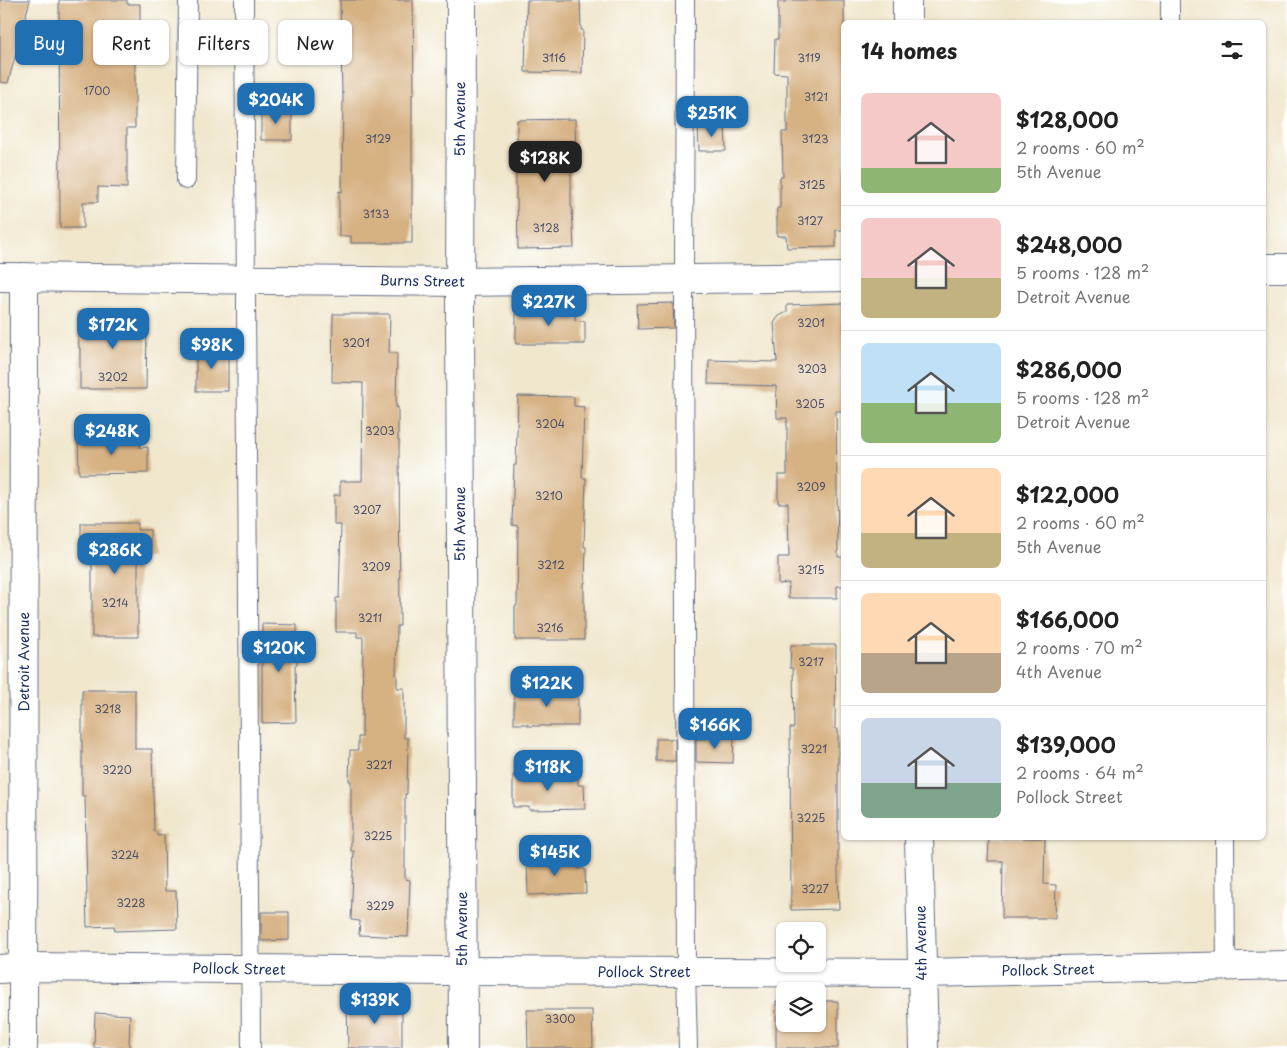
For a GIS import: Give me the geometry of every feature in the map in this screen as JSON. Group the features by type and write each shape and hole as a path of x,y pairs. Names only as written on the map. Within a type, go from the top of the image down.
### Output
{"street":[{"name":"5th Avenue","path":"461,0 460,282 463,1048"},
{"path":"907,0 907,20"},
{"path":"1266,268 1287,268"},
{"name":"Burns Street","path":"12,277 460,282 841,277"},
{"name":"Detroit Avenue","path":"12,277 12,968 23,1048"},
{"name":"4th Avenue","path":"919,840 924,1048"},
{"name":"Pollock Street","path":"12,968 462,972 922,973 1287,965"}],"lane":[{"path":"186,180 188,0"},
{"path":"244,0 251,1048"},
{"path":"685,0 684,279 686,972 688,1048"},
{"path":"1170,0 1170,20"},
{"path":"1225,840 1226,966"}],"building":[{"path":"0,0 30,0 25,20 15,20 15,57 8,83 0,82"},
{"path":"59,0 127,0 127,4 140,4 140,20 93,20 93,65 135,65 135,128 127,128 127,188 98,187 98,202 83,202 83,228 60,228 59,65 83,65 83,20 59,20"},
{"path":"340,0 413,0 412,243 351,243 351,236 339,236 339,191 342,192 341,65 352,65 352,20 340,20"},
{"path":"527,0 580,0 581,30 583,30 582,73 525,72"},
{"path":"786,0 844,0 844,20 841,20 841,230 836,230 836,247 787,248 786,236 777,236 777,208 780,208 780,177 783,177 782,132 787,132 787,74 774,73 775,39 778,39 778,2 786,2"},
{"path":"261,110 292,110 292,140 261,140"},
{"path":"575,119 576,156 571,157 571,207 574,248 518,249 516,199 517,120"},
{"path":"725,125 726,151 699,151 698,126"},
{"path":"673,303 674,328 638,329 637,304"},
{"path":"841,303 841,411 836,411 838,557 841,557 841,586 837,586 837,598 788,598 789,583 778,584 778,557 789,557 788,503 778,503 778,475 787,475 787,418 777,418 776,386 708,384 709,360 777,362 774,323 779,316 787,312 787,305"},
{"path":"516,308 576,308 575,320 585,321 585,344 516,344"},
{"path":"140,310 141,321 147,321 146,389 80,389 78,312"},
{"path":"333,314 390,314 389,353 397,353 396,407 398,407 399,440 400,626 397,626 396,675 397,688 404,688 404,738 408,738 407,794 405,794 405,879 410,880 408,937 359,935 360,921 351,920 354,851 351,851 350,750 358,750 358,737 362,737 363,637 357,637 357,632 336,632 336,598 339,598 341,525 334,525 334,495 340,495 340,481 362,481 363,383 332,382"},
{"path":"196,348 228,348 228,391 196,391"},
{"path":"518,396 574,397 574,406 584,407 582,478 586,478 584,547 586,547 584,640 515,640 518,526 512,525"},
{"path":"140,437 140,448 148,447 148,473 79,474 78,438"},
{"path":"81,523 138,523 137,530 150,530 150,557 138,557 138,637 92,637 92,558 81,558"},
{"path":"262,624 297,625 297,665 295,665 296,722 262,723"},
{"path":"791,645 836,645 835,729 838,729 839,909 791,910 790,728 794,728 793,668 790,668"},
{"path":"578,689 578,726 528,726 528,724 514,724 514,692"},
{"path":"82,690 135,690 135,749 152,749 154,832 157,832 157,836 164,835 165,891 176,891 177,929 115,931 114,926 87,927 85,796 82,796"},
{"path":"706,736 734,736 733,763 696,762 696,739 706,739"},
{"path":"656,739 675,739 675,761 656,761"},
{"path":"513,775 578,775 578,785 584,785 585,809 529,810 529,807 513,807"},
{"path":"989,840 1045,840 1044,884 1056,885 1055,918 1002,918 1003,861 988,861"},
{"path":"578,859 578,869 585,869 586,893 528,895 527,860"},
{"path":"261,912 289,912 289,940 261,941"},
{"path":"826,1001 838,1001 838,1048 776,1048 776,1032 826,1032"},
{"path":"402,1002 402,1048 348,1048 347,1003"},
{"path":"527,1010 592,1010 593,1048 528,1048"},
{"path":"95,1013 130,1015 129,1048 94,1048"}]}
